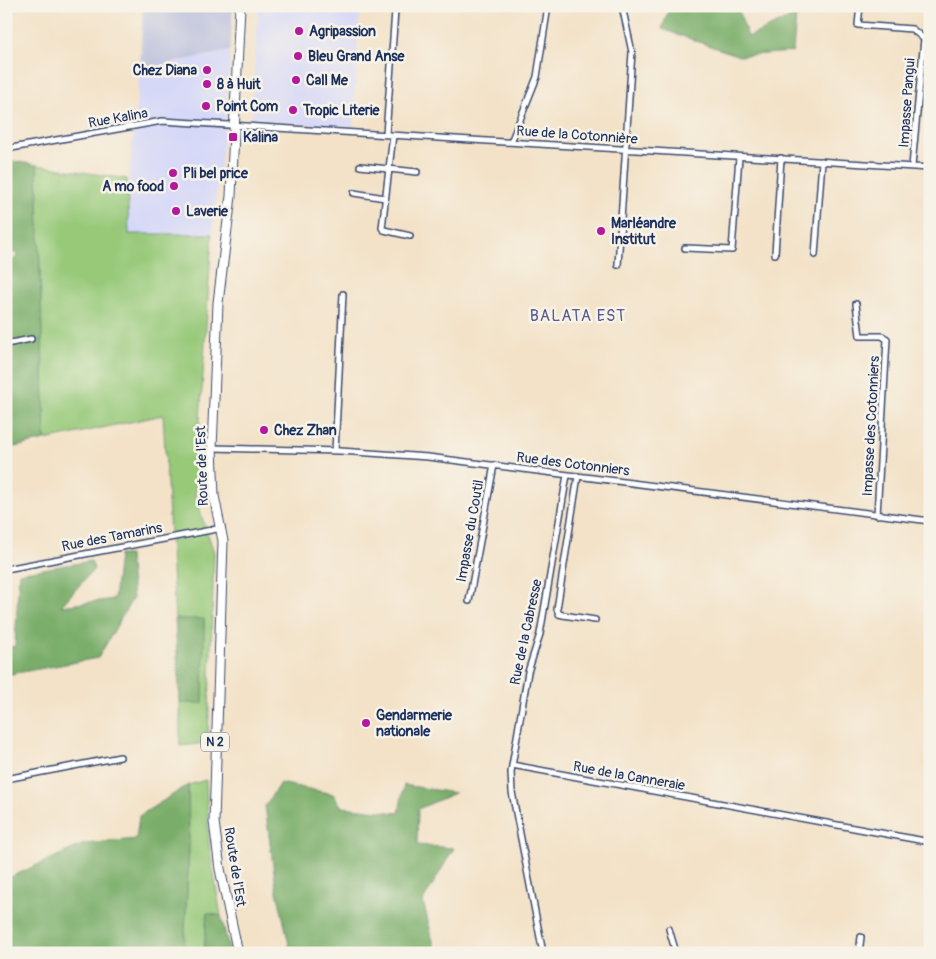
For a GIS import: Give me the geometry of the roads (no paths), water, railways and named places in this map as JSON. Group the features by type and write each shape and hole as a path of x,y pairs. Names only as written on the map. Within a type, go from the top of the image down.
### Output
{"main road":[{"name":"Route de l'Est","path":"238,953 220,869 214,822 222,528 214,496 212,448 218,303 231,196 240,6"}],"street":[{"path":"511,142 537,76 548,6"},
{"path":"618,265 624,149 632,52 622,6"},
{"name":"Impasse Pangui","path":"860,6 858,24 912,29 924,39 915,167"},
{"path":"386,134 395,11"},
{"name":"Rue Kalina","path":"6,150 162,121 234,125"},
{"name":"Rue de la Cotonnière","path":"234,125 930,168"},
{"path":"393,135 382,228 410,236"},
{"path":"685,248 732,250 739,156"},
{"path":"775,254 781,158"},
{"path":"815,255 822,161"},
{"path":"360,166 417,172"},
{"path":"354,193 386,198"},
{"path":"335,451 343,294"},
{"name":"Impasse des Cotonniers","path":"856,304 860,336 882,336 887,339 877,515"},
{"path":"6,344 31,339"},
{"name":"Rue des Cotonniers","path":"212,448 335,451 428,457 930,521"},
{"name":"Impasse du Coutil","path":"468,601 494,465"},
{"name":"Rue de la Cabresse","path":"512,766 528,672 540,634 567,475"},
{"path":"578,476 557,609 559,614 595,620"},
{"name":"Rue des Tamarins","path":"6,569 222,528"},
{"path":"6,779 120,757"},
{"path":"512,766 512,792 543,953"},
{"name":"Rue de la Canneraie","path":"512,766 930,842"},
{"path":"669,929 676,953"},
{"path":"859,953 861,937"}],"place":[{"name":"Agripassion","path":"299,31"},
{"name":"Bleu Grand Anse","path":"298,56"},
{"name":"Chez Diana","path":"207,70"},
{"name":"Call Me","path":"296,80"},
{"name":"8 à Huit","path":"207,84"},
{"name":"Point Com","path":"206,106"},
{"name":"Tropic Literie","path":"293,110"},
{"name":"Kalina","path":"233,137"},
{"name":"Pli bel price","path":"173,173"},
{"name":"A mo food","path":"174,186"},
{"name":"Laverie","path":"176,211"},
{"name":"Marléandre Institut","path":"601,231"},
{"name":"Chez Zhan","path":"264,430"},
{"name":"Gendarmerie nationale","path":"366,723"}],"district":[{"name":"BALATA EST","path":"578,316"}]}
